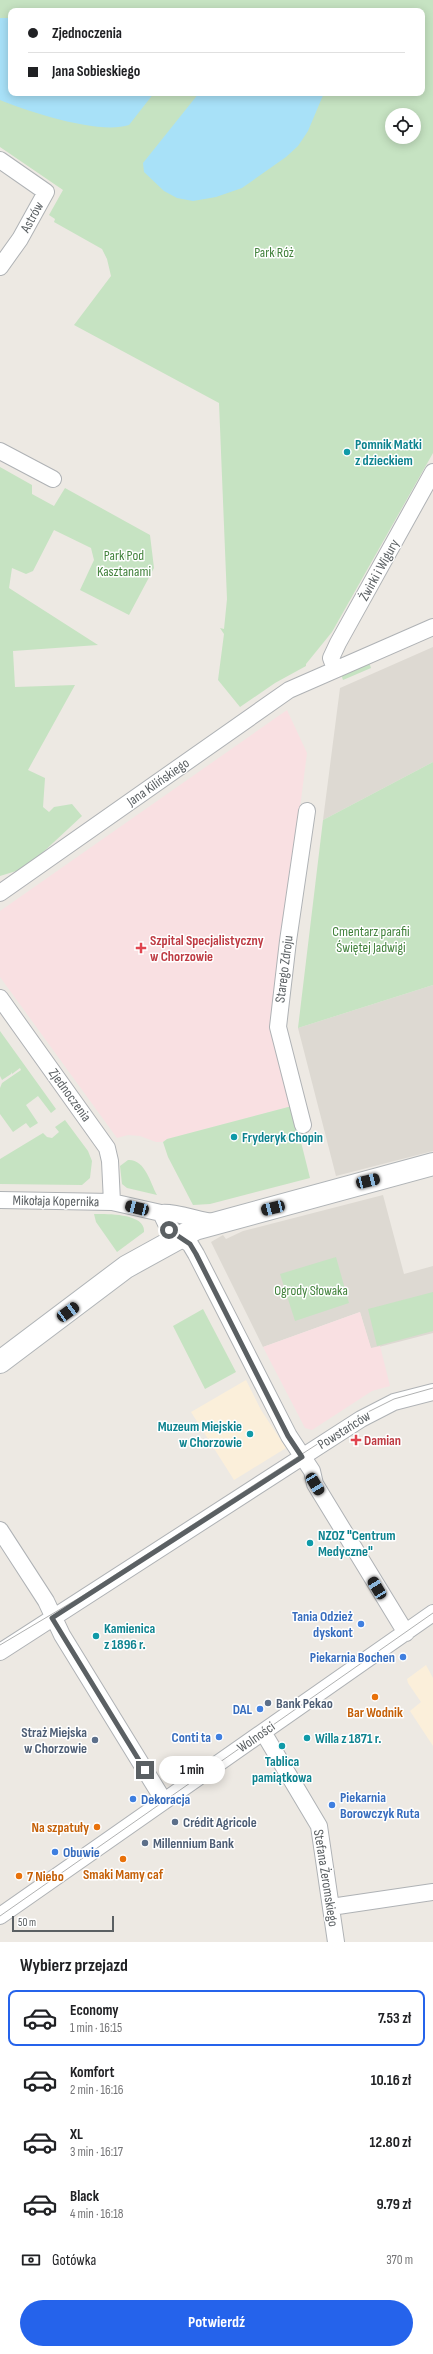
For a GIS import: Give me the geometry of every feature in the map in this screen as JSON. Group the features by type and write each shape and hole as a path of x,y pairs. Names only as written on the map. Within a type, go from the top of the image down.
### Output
{"street":[{"name":"Astrów","path":"0,160 46,192 20,239 0,267"},
{"path":"0,451 53,479"},
{"name":"Żwirki i Wigury","path":"335,669 331,658 338,643 433,472"},
{"name":"Jana Kilińskiego","path":"0,893 288,690 433,627"},
{"name":"Starego Zdroju","path":"303,1125 278,1027 288,941 307,811"},
{"name":"Zjednoczenia","path":"0,998 107,1148 110,1161 112,1202"},
{"path":"0,1362 126,1267 181,1237 215,1222 433,1164"},
{"name":"Mikołaja Kopernika","path":"0,1200 112,1202 160,1214 169,1212 181,1217 215,1222"},
{"path":"160,1214 169,1230 190,1244 196,1254 288,1436 312,1470 315,1484 406,1633"},
{"name":"Powstańców","path":"0,1652 379,1409 400,1400 433,1392"},
{"path":"0,1530 46,1601 52,1618 164,1801"},
{"name":"Wolności","path":"0,1916 433,1613"},
{"name":"Stefana Żeromskiego","path":"263,1732 319,1826 336,1942"},
{"path":"331,1907 433,1892"}],"shaded area":[{"path":"433,647 433,762 323,820 340,688"},
{"name":"Szpital Specjalistyczny w Chorzowie","path":"287,710 307,753 272,1026 292,1106 167,1139 163,1142 156,1142 140,1136 128,1135 117,1138 0,977 0,911"},
{"path":"433,985 433,1151 336,1176 298,1028"},
{"path":"383,1195 404,1274 433,1266 433,1333 371,1349 360,1312 263,1347 211,1242 223,1235 226,1239 243,1231"},
{"path":"360,1312 371,1348 380,1346 390,1386 372,1391 312,1430 305,1428 263,1347"},
{"path":"246,1380 261,1410 286,1448 234,1480 191,1412"},
{"path":"426,1665 433,1678 433,1746 410,1711 421,1702 408,1683 407,1679"}],"green space":[{"name":"Park Róż","path":"0,0 433,0 433,453 332,632 306,664 306,666 275,683 240,707 218,680 224,634 220,628 224,629 227,599 219,403 74,325 111,276 107,259 102,249 54,222 55,219 49,215 63,190 0,147"},
{"name":"Park Pod Kasztanami","path":"0,467 32,485 32,494 54,506 65,488 150,535 154,568 129,615 80,590 94,560 91,548 54,530 33,571 26,574 12,568 9,588 98,645 13,651 15,687 75,685 28,770 45,778 43,807 49,812 54,807 72,804 82,816 26,868 0,876"},
{"path":"369,662 371,668 343,680 341,674"},
{"name":"Cmentarz parafii Świętej Jadwigi","path":"433,762 433,985 298,1028 323,820"},
{"path":"0,1031 56,1109 51,1113 38,1096 26,1105 38,1123 30,1128 26,1123 13,1132 0,1114 0,1088 2,1083 21,1070 20,1068 12,1074 11,1072 11,1074 2,1080 0,1076"},
{"path":"292,1106 310,1178 210,1204 193,1205 168,1157 163,1142 167,1139"},
{"path":"65,1120 88,1151 92,1161 90,1178 82,1185 0,1184 0,1159 43,1133 47,1137 52,1138 59,1132 55,1127"},
{"path":"128,1160 139,1163 143,1167 157,1195 127,1188 122,1184 120,1166"},
{"path":"94,1214 116,1215 132,1218 139,1221 143,1226 144,1232 117,1252 96,1222"},
{"name":"Ogrody Słowaka","path":"336,1257 349,1303 295,1321 280,1274"},
{"path":"433,1292 433,1331 377,1346 368,1309"},
{"path":"203,1309 236,1372 205,1389 173,1326"}],"water":[{"path":"0,18 8,18 8,96 152,96 129,125 116,127 83,125 64,121 0,100"},
{"path":"197,96 323,96 308,131 298,146 286,157 242,188 216,197 193,201 177,198 164,191 144,172 143,163"}],"tram line":[{"path":"0,1645 79,1598 364,1414 394,1399 433,1388"},
{"path":"0,1916 433,1613"}],"place":[{"name":"Pomnik Matki z dzieckiem","path":"347,452"},
{"name":"Szpital Specjalistyczny w Chorzowie","path":"141,948"},
{"name":"Fryderyk Chopin","path":"234,1137"},
{"name":"Muzeum Miejskie w Chorzowie","path":"250,1434"},
{"name":"Damian","path":"356,1440"},
{"name":"NZOZ \"Centrum Medyczne\"","path":"310,1543"},
{"name":"Tania Odzież dyskont","path":"361,1624"},
{"name":"Kamienica z 1896 r.","path":"96,1636"},
{"name":"Piekarnia Bochen","path":"403,1657"},
{"name":"Bar Wodnik","path":"375,1697"},
{"name":"Bank Pekao","path":"268,1703"},
{"name":"DAL","path":"260,1709"},
{"name":"Conti ta","path":"219,1737"},
{"name":"Willa z 1871 r.","path":"307,1738"},
{"name":"Straż Miejska w Chorzowie","path":"95,1740"},
{"name":"Tablica pamiątkowa","path":"282,1746"},
{"name":"Dekoracja","path":"133,1799"},
{"name":"Piekarnia Borowczyk Ruta","path":"332,1805"},
{"name":"Crédit Agricole","path":"175,1822"},
{"name":"Na szpatuły","path":"97,1827"},
{"name":"Millennium Bank","path":"145,1843"},
{"name":"Obuwie","path":"55,1852"},
{"name":"Smaki Mamy caf","path":"123,1859"},
{"name":"7 Niebo","path":"19,1876"}],"route":[{"path":"145,1770 52,1618 302,1457 288,1436 232,1321 196,1254 190,1244 169,1230"}]}
